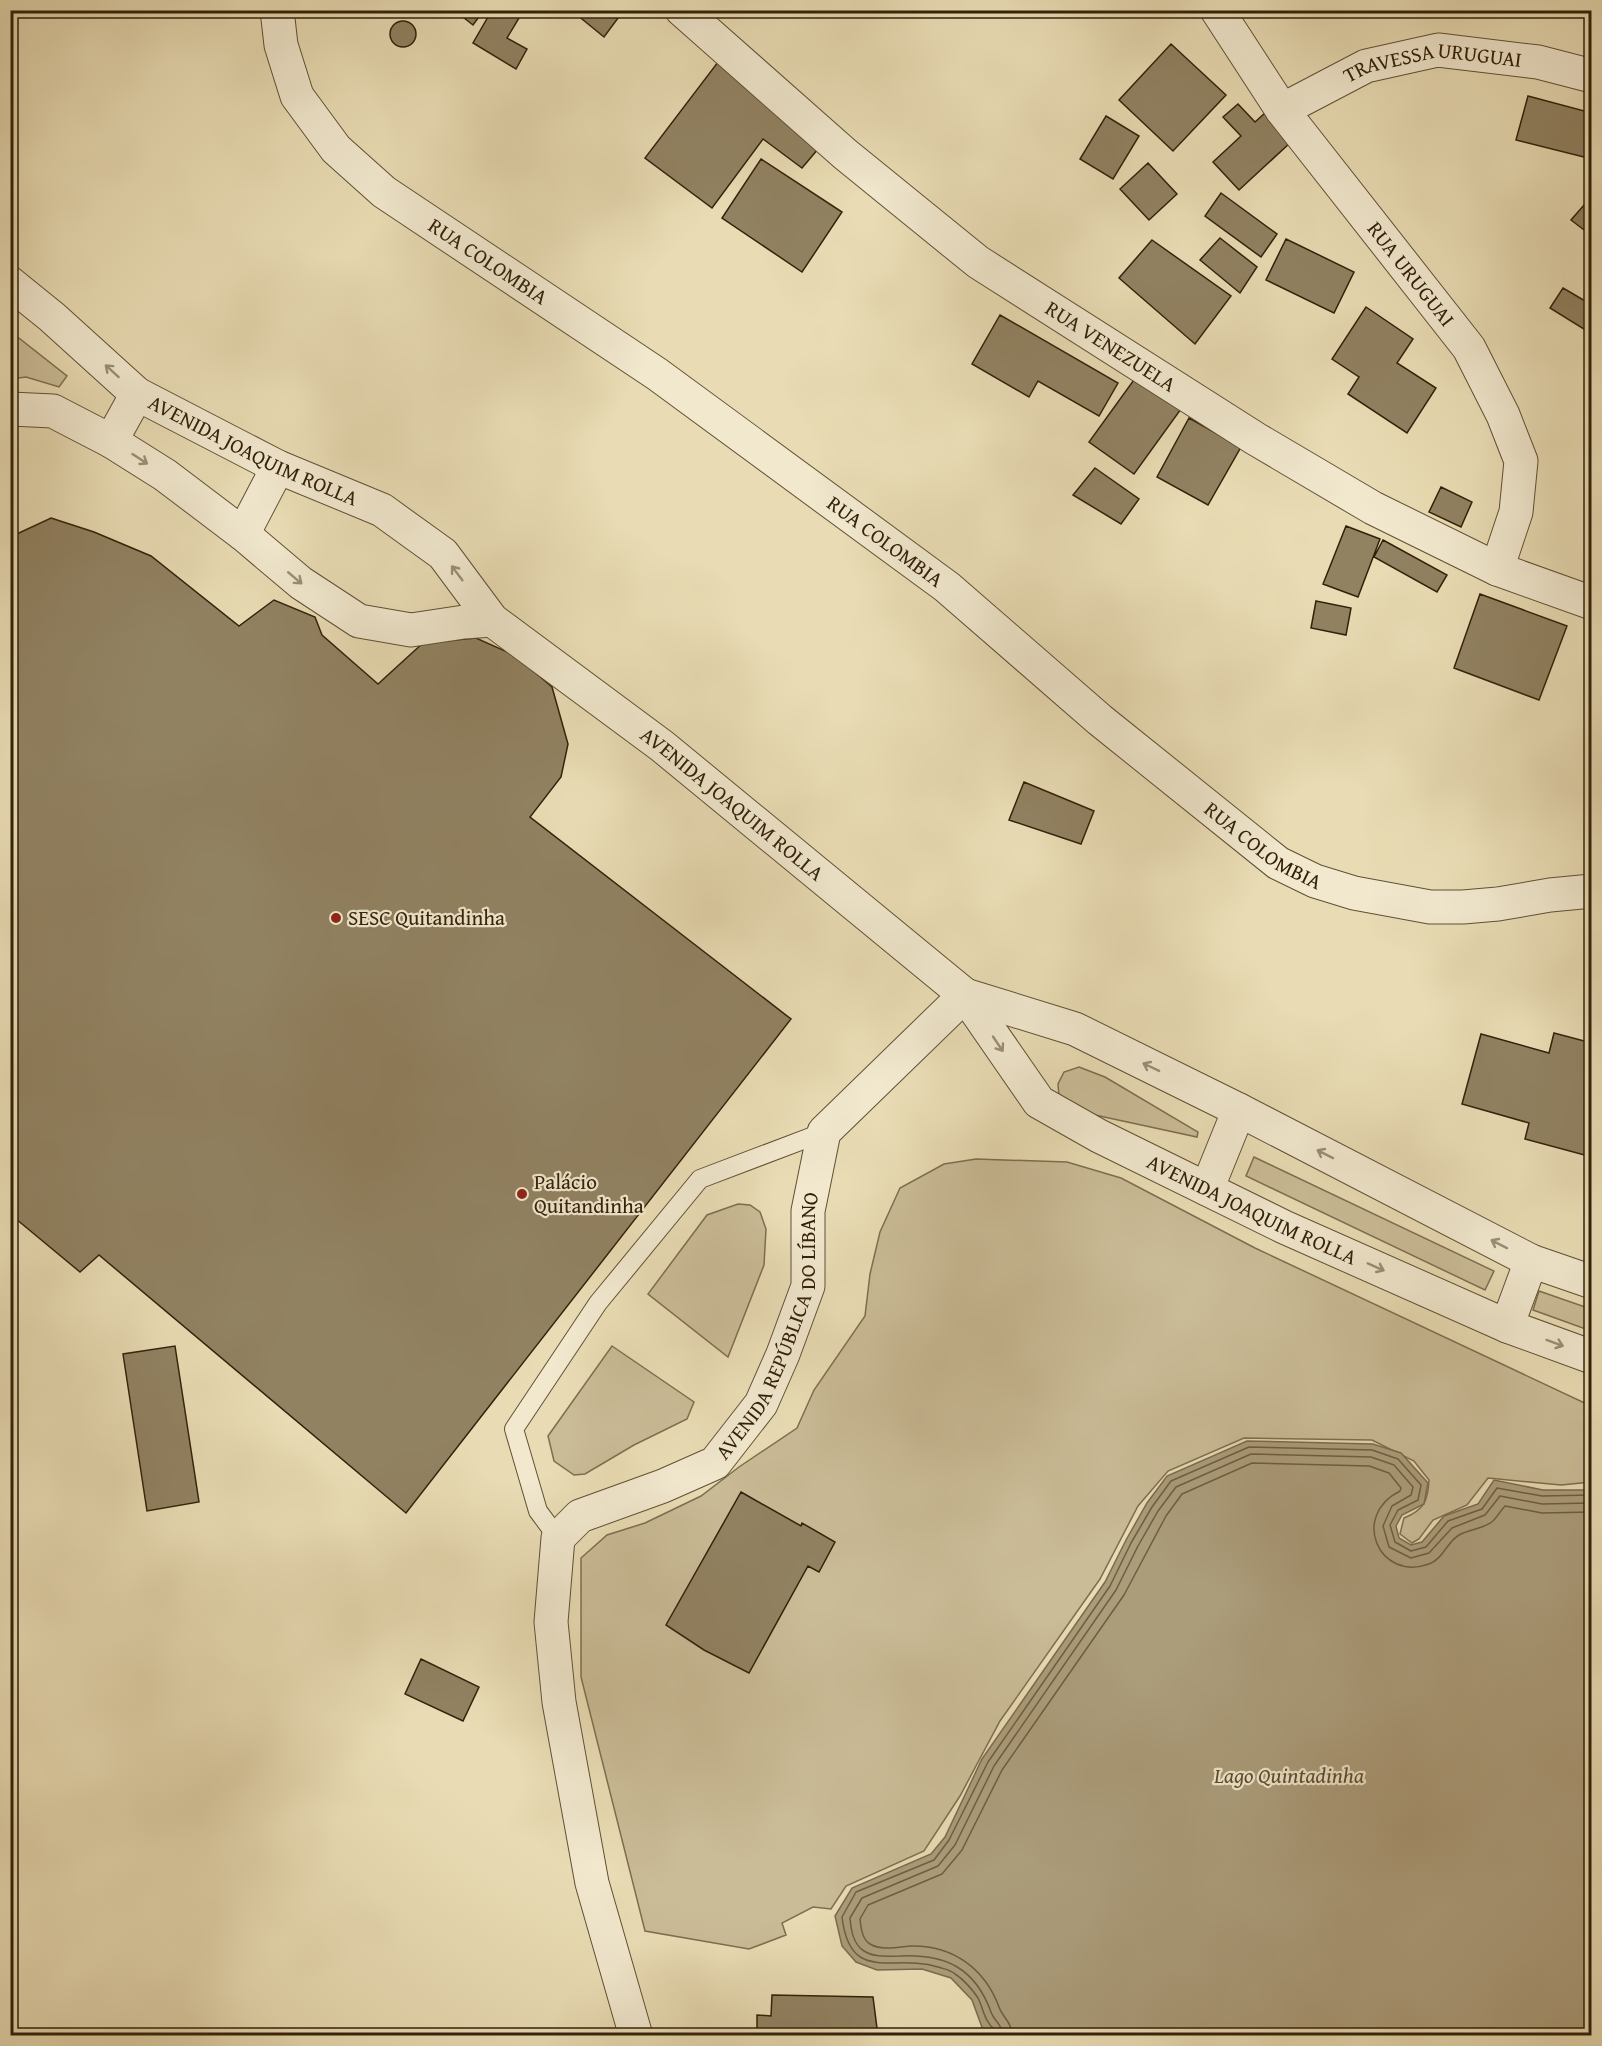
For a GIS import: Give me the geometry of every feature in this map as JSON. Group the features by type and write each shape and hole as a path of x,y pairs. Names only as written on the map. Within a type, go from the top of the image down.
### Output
{"street":[{"name":"RUA COLOMBIA","path":"277,10 281,45 297,96 336,149 384,192 657,374 947,586 1100,720 1278,863 1315,881 1344,890 1430,907 1486,905 1592,891"},
{"name":"RUA VENEZUELA","path":"682,10 845,154 978,262 1266,445 1373,508 1497,569 1592,603"},
{"name":"RUA URUGUAI","path":"1217,10 1282,110 1469,348 1503,415 1521,461 1516,512 1497,569"},
{"name":"TRAVESSA URUGUAI","path":"1282,110 1366,66 1438,50 1538,62 1592,76"},
{"name":"AVENIDA JOAQUIM ROLLA","path":"10,283 52,317 137,394 278,467 382,510 443,554 492,620 662,746 965,996 1038,1102 1099,1136 1295,1231 1507,1326 1592,1357"},
{"path":"111,441 137,394"},
{"path":"10,409 53,411 111,441 165,475 243,534 301,583 359,621 411,630 492,620"},
{"path":"243,534 278,467"},
{"name":"AVENIDA JOAQUIM ROLLA","path":"965,996 1075,1029 1239,1110 1532,1261 1592,1282"},
{"path":"824,1132 965,996"},
{"path":"1207,1189 1239,1110"},
{"name":"AVENIDA REPÚBLICA DO LÍBANO","path":"558,1538 580,1516 663,1486 715,1463 760,1404 783,1354 808,1286 808,1211 824,1132"},
{"path":"1507,1326 1532,1261"},
{"path":"558,1538 551,1622 559,1702 592,1882 636,2036"}],"lane":[{"path":"558,1538 538,1511 514,1429 598,1303 700,1179 824,1132"}],"shaded area":[{"path":"10,331 67,376 59,387 26,377 11,379"},
{"path":"1079,1067 1105,1077 1198,1132 1197,1137 1095,1115 1072,1107 1059,1097 1058,1084 1064,1072"},
{"path":"1254,1157 1494,1271 1485,1290 1246,1176"},
{"path":"976,1159 1067,1162 1121,1178 1255,1248 1591,1406 1591,1482 1561,1485 1488,1478 1467,1505 1433,1520 1419,1539 1412,1543 1400,1534 1404,1518 1416,1512 1424,1504 1429,1480 1414,1461 1372,1440 1244,1438 1168,1471 1138,1506 1100,1579 1000,1721 960,1796 924,1851 846,1886 831,1909 813,1907 782,1923 786,1935 749,1949 645,1931 581,1677 581,1558 607,1535 645,1523 701,1496 797,1428 814,1390 865,1316 870,1274 880,1232 900,1188 944,1164"},
{"path":"738,1204 750,1205 760,1212 766,1229 764,1265 728,1357 648,1294 707,1215"},
{"path":"1539,1291 1591,1309 1591,1331 1533,1310"},
{"path":"612,1346 694,1402 687,1419 634,1445 585,1474 574,1475 554,1461 548,1436"}],"water":[{"name":"Lago Quintadinha","path":"1247,1441 1373,1444 1401,1453 1428,1483 1424,1504 1402,1515 1396,1526 1399,1538 1411,1545 1422,1542 1444,1516 1478,1504 1494,1480 1543,1490 1591,1490 1591,2035 995,2035 983,2030 972,2000 951,1978 922,1969 877,1970 856,1962 842,1946 835,1916 852,1888 931,1854 945,1837 982,1759 1105,1582 1147,1503 1167,1476"}],"building":[{"path":"454,10 484,10 473,25"},
{"path":"492,10 507,10 519,18 507,38 527,49 516,69 473,43"},
{"path":"571,10 624,10 604,37"},
{"path":"403,21 412,25 416,34 412,43 403,47 394,43 390,34 394,25"},
{"path":"1171,44 1226,95 1173,151 1119,100"},
{"path":"718,62 818,149 802,168 763,139 712,208 645,158"},
{"path":"1528,96 1592,113 1592,159 1516,140"},
{"path":"1238,104 1255,122 1265,113 1291,142 1239,190 1213,162 1241,136 1223,117"},
{"path":"1106,116 1139,136 1113,179 1080,159"},
{"path":"761,159 842,212 802,272 722,218"},
{"path":"1148,163 1177,194 1149,220 1120,189"},
{"path":"1221,193 1277,234 1261,257 1205,216"},
{"path":"1592,196 1592,236 1571,220"},
{"path":"1220,238 1257,267 1240,293 1200,260"},
{"path":"1286,239 1354,272 1334,313 1266,280"},
{"path":"1152,240 1231,296 1195,344 1119,278"},
{"path":"1563,288 1592,305 1592,323 1587,331 1550,308"},
{"path":"1366,307 1413,339 1397,363 1436,388 1407,433 1348,394 1359,377 1332,359"},
{"path":"1000,315 1118,383 1099,416 1038,381 1029,397 972,364"},
{"path":"1136,377 1181,409 1134,474 1089,442"},
{"path":"1189,418 1241,447 1208,505 1157,477"},
{"path":"1095,468 1139,499 1121,524 1073,495"},
{"path":"1441,487 1472,502 1461,527 1429,512"},
{"name":"SESC Quitandinha","path":"51,518 94,532 151,556 239,626 274,600 315,617 322,635 378,684 423,643 476,638 516,656 552,687 568,744 561,777 530,817 791,1019 406,1513 99,1255 80,1272 10,1214 10,540 19,533"},
{"path":"1346,526 1380,539 1358,597 1323,584"},
{"path":"1383,540 1447,575 1437,592 1374,557"},
{"path":"1480,594 1567,626 1539,700 1454,668"},
{"path":"1316,601 1351,608 1346,635 1311,628"},
{"path":"1024,782 1094,811 1081,844 1009,820"},
{"path":"1554,1033 1592,1043 1589,1061 1592,1061 1592,1157 1525,1139 1529,1123 1462,1104 1481,1034 1549,1053"},
{"path":"175,1346 199,1502 147,1511 123,1354"},
{"path":"741,1492 801,1526 802,1523 835,1542 819,1572 808,1566 749,1673 704,1650 666,1625"},
{"path":"421,1659 479,1687 463,1721 405,1694"},
{"path":"772,1995 873,1997 878,2036 757,2036 757,2015 771,2016"}],"place":[{"name":"SESC Quitandinha","path":"336,918"},
{"name":"Palácio Quitandinha","path":"522,1194"}]}
